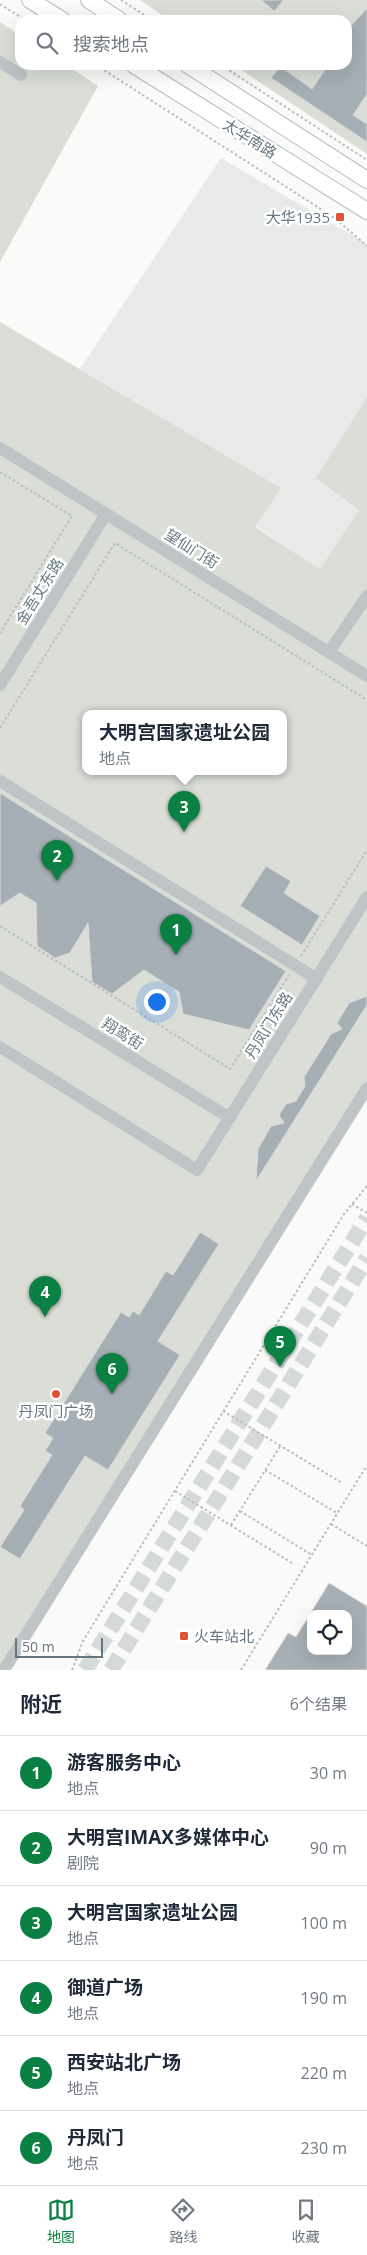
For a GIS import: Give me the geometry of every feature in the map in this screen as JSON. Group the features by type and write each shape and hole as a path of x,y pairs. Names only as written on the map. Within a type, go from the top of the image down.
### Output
{"main road":[{"path":"30,0 54,15"},
{"path":"89,0 112,15"},
{"name":"太华南路","path":"142,70 367,212"},
{"name":"太华南路","path":"196,70 367,180"}],"street":[{"path":"0,62 21,75"},
{"name":"望仙门街","path":"0,448 367,676"},
{"name":"金吾丈东路","path":"0,685 106,514"},
{"path":"329,652 367,596"},
{"path":"0,781 317,979"},
{"name":"丹凤门东路","path":"0,1047 197,1170 367,897"},
{"name":"翔鸾街","path":"0,977 230,1118"},
{"path":"4,1670 367,1088"}],"path":[{"path":"122,0 144,15"},
{"path":"0,4 17,15"},
{"path":"104,70 337,220 367,246"},
{"path":"229,70 367,160"},
{"path":"0,472 72,516 0,633"},
{"path":"0,728 115,543 367,700"},
{"path":"0,926 230,1069 367,850"},
{"path":"72,1670 83,1641 174,1491 352,1203 367,1186"},
{"path":"352,1203 367,1213"},
{"path":"223,1411 342,1483"},
{"path":"231,1525 281,1445"},
{"path":"241,1670 367,1465"},
{"path":"265,1470 337,1513"},
{"path":"174,1491 292,1563"},
{"path":"240,1511 312,1555"},
{"path":"330,1524 367,1546"}],"shaded area":[{"path":"140,0 367,0 367,154 241,70 352,70 352,15 162,15"},
{"path":"0,22 15,32 15,70 74,70 98,86 0,262"},
{"path":"221,158 367,244 367,397 316,478 359,510 320,569 255,526 281,488 80,369"},
{"path":"0,322 281,488 255,527 320,569 359,510 316,478 367,397 367,1095 0,1670"}],"building":[{"path":"261,0 284,0 274,11"},
{"path":"367,8 367,94 353,115 367,124 367,142 271,78 277,70 286,70 312,89 325,70 352,70 352,24"},
{"path":"0,793 286,971 249,1030 183,1014 179,992 144,970 112,994 92,982 88,923 70,953 55,958 37,946 36,903 20,893 0,906"},
{"path":"266,866 291,881 284,893 320,916 302,945 240,906"},
{"path":"367,996 367,1005 256,1181 258,1149 271,1126 284,1123 279,1115 286,1104 296,1101 305,1086 304,1077 331,1034 342,1029 337,1023 349,1003"},
{"path":"200,1232 219,1244 158,1341 180,1355 108,1470 85,1456 20,1559 0,1547 24,1510 20,1506 52,1455 45,1451 53,1438 45,1433 121,1312 129,1317 133,1311 139,1315 166,1271 173,1275"},
{"path":"329,1583 367,1606 367,1670 265,1670 288,1633 296,1637 307,1619 307,1655 352,1655 352,1610 312,1610"}],"tunnel":[{"path":"85,1670 367,1218"},
{"path":"111,1670 367,1258"}],"place":[{"name":"大华1935","path":"340,217"},
{"name":"大明宫国家遗址公园","path":"184,832"},
{"name":"大明宫IMAX多媒体中心","path":"57,881"},
{"name":"游客服务中心","path":"176,955"},
{"name":"御道广场","path":"45,1317"},
{"name":"西安站北广场","path":"280,1367"},
{"name":"丹凤门广场","path":"56,1394"},
{"name":"丹凤门","path":"112,1394"},
{"name":"火车站北","path":"184,1636"}]}
